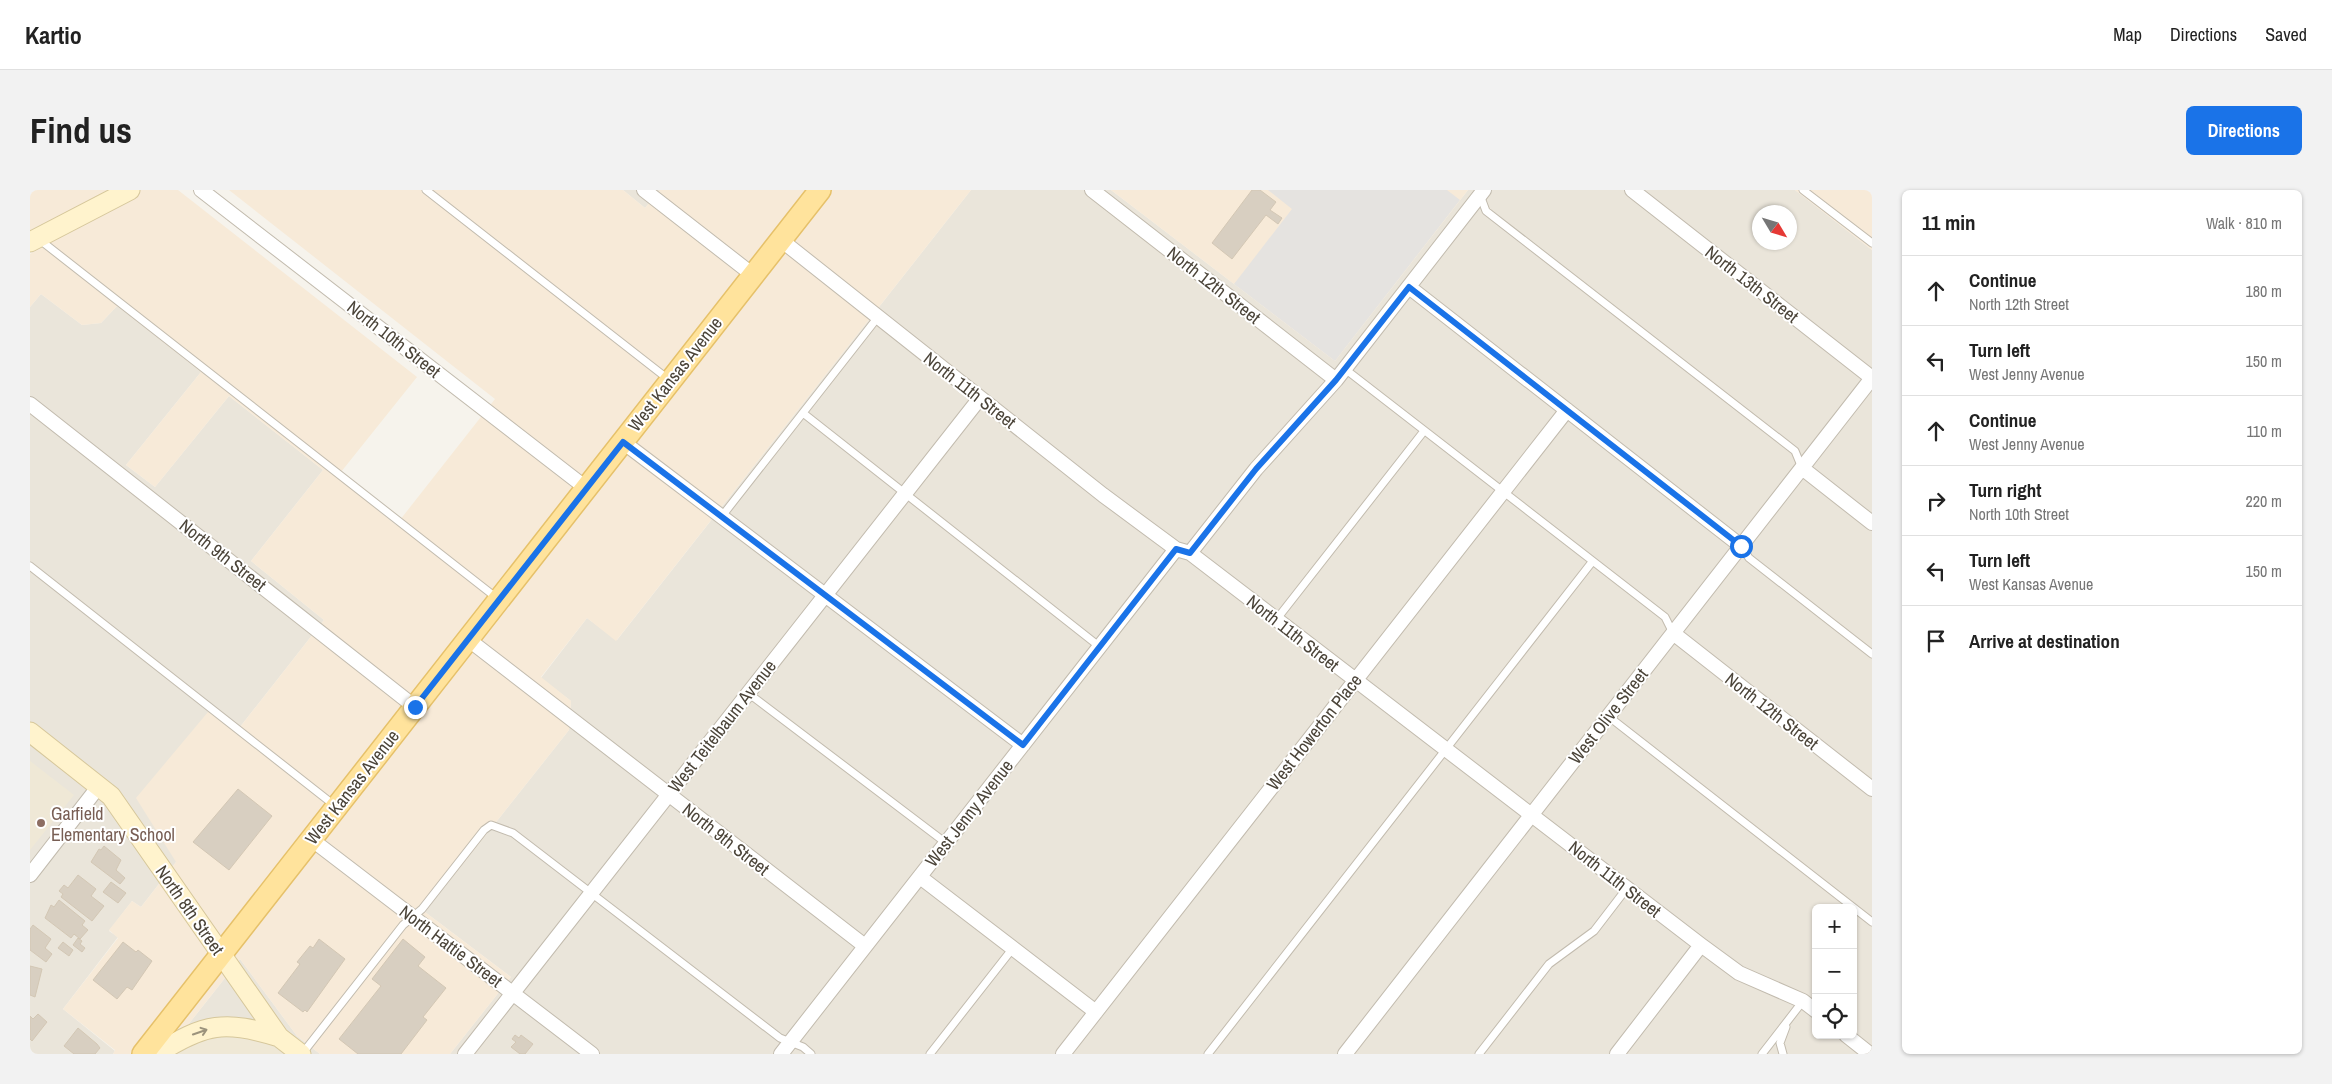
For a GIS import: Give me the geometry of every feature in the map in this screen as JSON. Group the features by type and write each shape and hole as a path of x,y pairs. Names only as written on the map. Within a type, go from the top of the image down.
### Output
{"main road":[{"name":"West Kansas Avenue","path":"143,1054 820,190"}],"street":[{"path":"32,237 130,190"},
{"name":"North 10th Street","path":"201,190 586,488"},
{"path":"644,190 753,275"},
{"name":"North 12th Street","path":"1092,190 1336,380"},
{"name":"North 13th Street","path":"1632,190 1872,378"},
{"path":"1190,553 1256,469 1345,369 1409,287 1479,192"},
{"name":"North 11th Street","path":"781,240 980,398 1176,549 1190,553 1701,945 1739,973 1803,1001 1812,1008"},
{"path":"1409,287 1741,546"},
{"name":"West Olive Street","path":"1345,1054 1872,378"},
{"name":"West Teitelbaum Avenue","path":"465,1054 980,398"},
{"name":"North 9th Street","path":"30,404 415,707"},
{"name":"West Howerton Place","path":"1063,1054 1567,410"},
{"path":"623,442 1023,745"},
{"path":"1802,468 1872,523"},
{"name":"West Jenny Avenue","path":"780,1054 1176,549"},
{"name":"North 12th Street","path":"1673,633 1872,789"},
{"name":"North 9th Street","path":"469,640 865,946"},
{"name":"North 8th Street","path":"30,732 111,796 279,1037 302,1054"},
{"path":"30,875 100,786"},
{"name":"North Hattie Street","path":"311,839 592,1054"},
{"path":"920,877 1096,1012"},
{"path":"1617,1054 1701,945"},
{"path":"157,1054 181,1038 218,1026 249,1027 279,1037"},
{"path":"1851,1039 1870,1054"}],"lane":[{"path":"426,190 670,380"},
{"path":"1803,190 1872,243"},
{"path":"1479,192 1486,212 1795,451 1802,468"},
{"path":"32,237 500,600"},
{"path":"722,516 878,318"},
{"path":"1345,369 1665,617 1673,633"},
{"path":"803,413 1100,646"},
{"path":"1276,620 1424,431"},
{"path":"1741,546 1749,558 1872,654"},
{"path":"1208,1054 1592,562"},
{"path":"30,566 336,807"},
{"path":"748,693 946,843"},
{"path":"1608,716 1872,922"},
{"path":"302,1054 403,925 422,908 484,830 491,825 513,833 780,1038 811,1054"},
{"path":"1479,1054 1550,964 1594,931 1627,888"},
{"path":"930,1054 1013,948"},
{"path":"1762,1054 1803,1001"},
{"path":"1783,1054 1780,1043 1788,1020"}],"shaded area":[{"path":"30,190 178,190 417,377 337,477 396,525 495,399 229,190 623,190 645,208 660,190 971,190 616,641 587,618 541,677 571,701 569,730 425,912 511,977 450,1054 320,1054 297,1036 240,959 165,1054 113,1054 115,1050 63,1009 118,938 109,930 132,901 141,907 176,862 136,798 208,712 240,727 324,620 251,561 323,470 229,396 155,487 126,465 201,372 117,306 101,323 82,325 41,294 30,307 30,254 41,248 30,238"},
{"path":"623,190 660,190 645,208"},
{"path":"971,190 1111,190 1335,361 1468,190 1795,190 1872,250 1872,1054 450,1054 511,977 425,912 569,730 571,701 541,678 587,618 617,640"},
{"path":"1111,190 1468,190 1335,361"},
{"path":"1268,190 1447,190 1460,200 1335,361 1234,284 1292,209"},
{"path":"1795,190 1872,190 1872,250"},
{"path":"41,294 82,325 101,323 117,306 201,372 126,465 155,487 229,396 323,470 251,561 324,620 240,727 176,862 141,907 132,901 109,931 118,937 63,1009 115,1051 113,1054 30,1054 30,307"},
{"name":"Garfield Elementary School","path":"30,761 74,795 30,850"},
{"path":"240,959 297,1036 320,1054 165,1054"},
{"path":"209,1034 265,1038 283,1054 171,1054"}],"building":[{"path":"1252,190 1260,190 1276,202 1270,210 1282,218 1278,224 1266,215 1232,259 1212,243"},
{"path":"238,789 272,816 229,870 193,842"},
{"path":"104,846 121,860 116,870 125,878 120,884 91,862 99,849 101,850"},
{"path":"78,875 96,889 91,896 104,906 92,921 61,897 63,894 59,891 64,885 68,888"},
{"path":"111,882 126,893 118,903 103,892"},
{"path":"59,900 85,921 82,925 88,930 80,939 74,934 71,938 45,918 51,905 54,907"},
{"path":"33,925 51,939 45,948 52,954 46,962 30,950 30,929"},
{"path":"78,938 82,941 80,944 85,948 82,952 73,945"},
{"path":"319,939 345,959 307,1012 305,1010 303,1012 278,993 300,964 297,962 310,946 313,948"},
{"path":"403,939 425,957 418,966 446,988 423,1017 427,1020 401,1054 358,1054 339,1039 381,986 372,979"},
{"path":"63,942 73,950 69,956 58,948"},
{"path":"123,942 136,952 138,950 152,961 132,990 127,987 117,999 93,980"},
{"path":"30,966 42,969 35,997 30,995"},
{"path":"38,1014 47,1022 32,1041 30,1039 30,1016 33,1019"},
{"path":"78,1028 100,1048 95,1054 74,1054 64,1046"},
{"path":"515,1035 519,1038 521,1035 533,1044 525,1054 520,1054 511,1047 516,1042 512,1039"}],"place":[{"name":"Garfield Elementary School","path":"41,823"}],"route":[{"path":"415,707 623,442 1023,745 1176,549 1190,553 1256,469 1336,380 1409,287 1741,546"}]}
